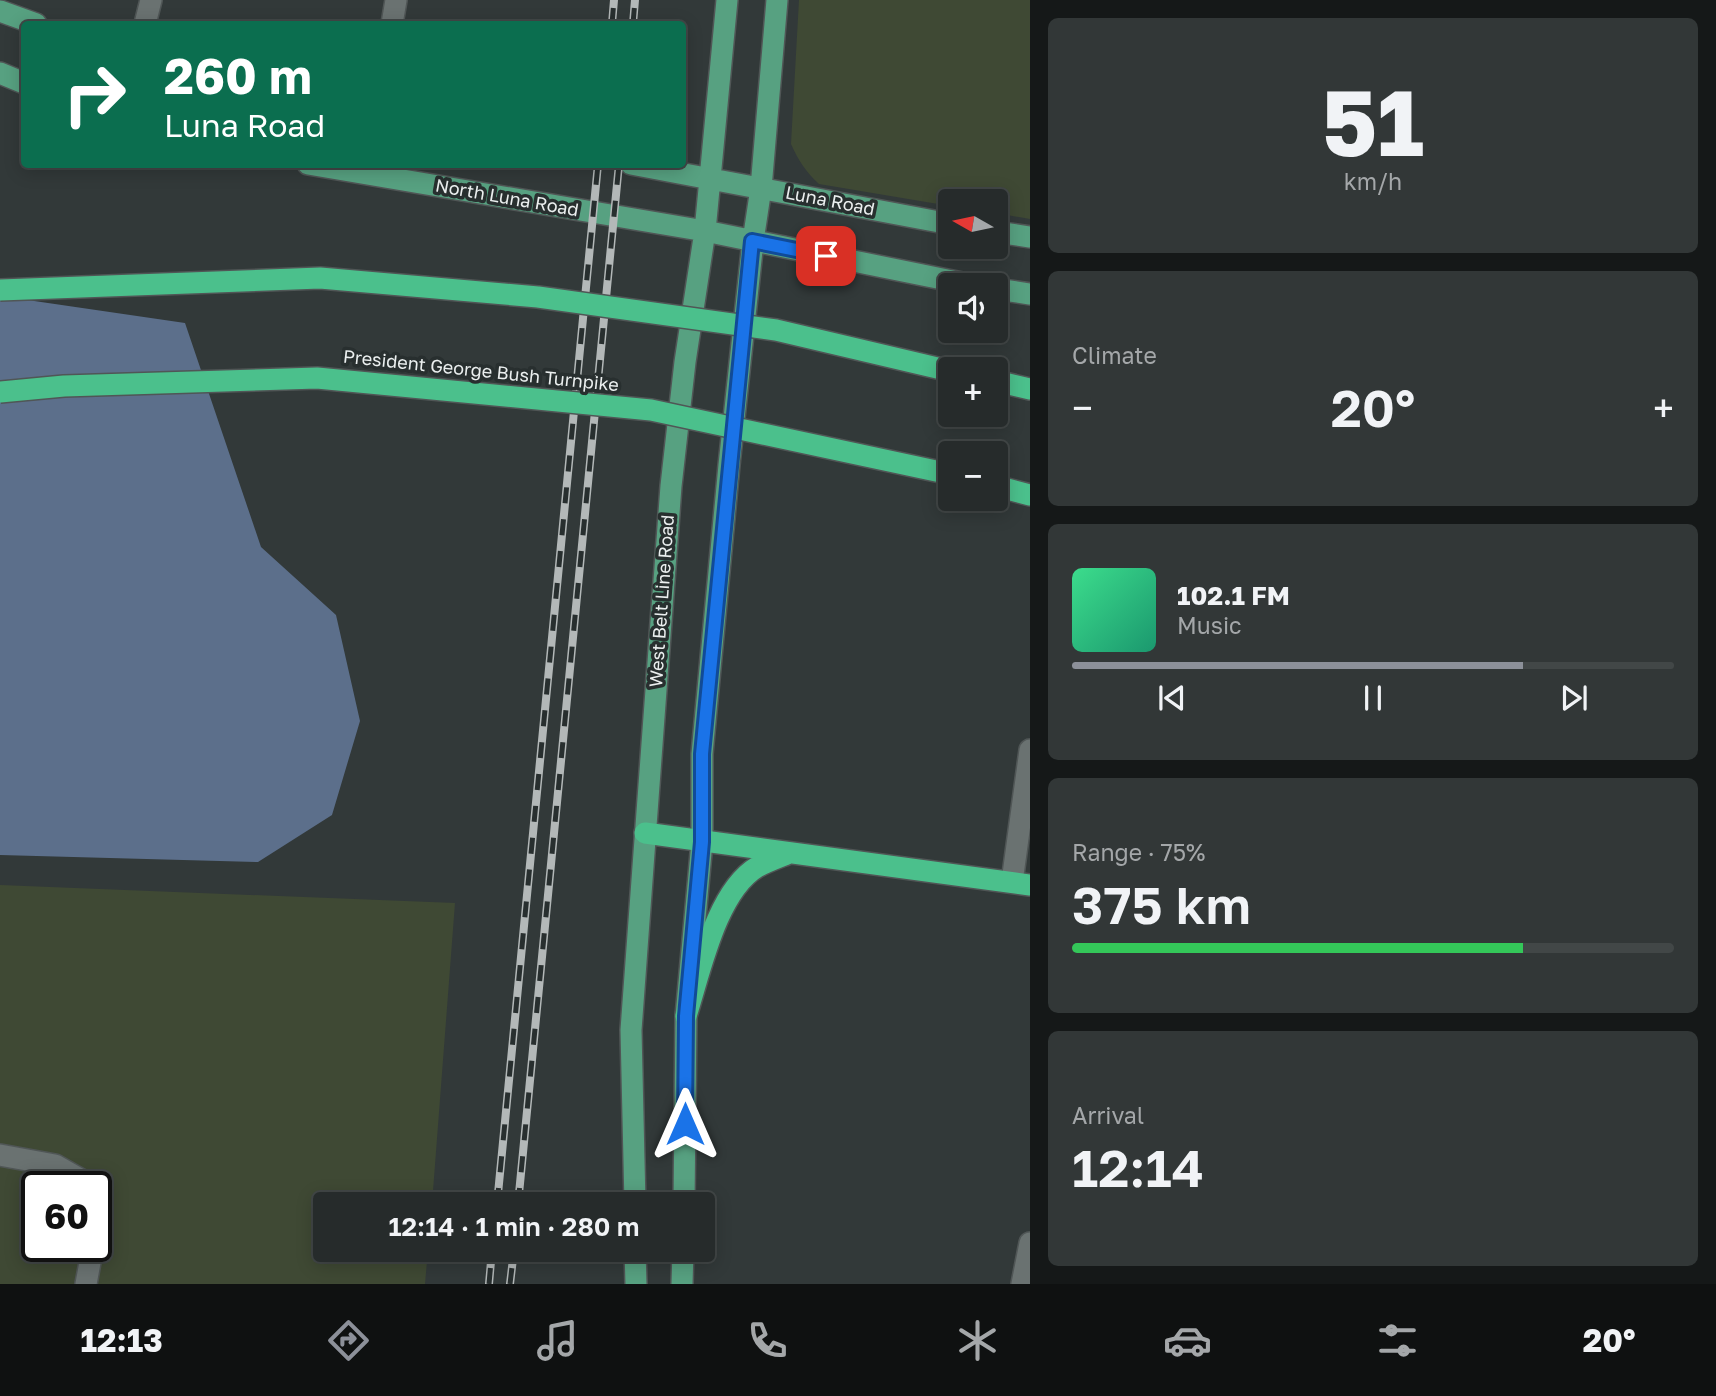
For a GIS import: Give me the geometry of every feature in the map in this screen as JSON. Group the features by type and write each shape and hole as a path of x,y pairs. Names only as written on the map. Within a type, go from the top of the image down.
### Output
{"highway":[{"path":"0,290 320,278 538,297 776,330 938,368"},
{"name":"President George Bush Turnpike","path":"0,392 64,386 317,378 650,410 938,471"},
{"path":"1008,384 1030,389"},
{"path":"1008,489 1030,495"},
{"path":"645,833 1021,883"},
{"path":"686,1016 719,917 736,887 756,868 789,853"}],"main road":[{"name":"West Belt Line Road","path":"635,1192 631,1030 671,486 685,362 705,230 727,0"},
{"path":"684,1192 686,1016 702,842 702,754 752,241 761,188 777,0"},
{"path":"0,10 28,21"},
{"path":"0,73 21,82"},
{"name":"North Luna Road","path":"332,168 705,230"},
{"path":"650,168 709,180"},
{"name":"Luna Road","path":"709,180 938,222"},
{"path":"705,230 938,278"},
{"path":"1008,234 1030,237"},
{"path":"1008,291 1030,294"},
{"path":"635,1262 636,1284"},
{"path":"682,1284 683,1262"}],"lane":[{"path":"146,21 151,0"},
{"path":"392,21 396,0"},
{"path":"1021,883 1030,750"},
{"path":"0,1155 55,1165 66,1171"},
{"path":"1022,1284 1030,1243"},
{"path":"86,1284 90,1262"}],"green space":[{"path":"799,0 1030,0 1030,219 1008,215 1008,189 938,189 938,204 819,184 803,166 791,144"},
{"path":"0,885 455,903 433,1192 313,1192 313,1262 427,1262 425,1284 0,1284"}],"water":[{"path":"0,296 185,323 261,547 336,615 360,721 332,815 258,862 0,855"}],"railway":[{"path":"612,21 614,0"},
{"path":"633,21 635,0"},
{"path":"498,1192 598,168"},
{"path":"519,1192 619,168"},
{"path":"489,1284 491,1262"},
{"path":"510,1284 513,1262"}],"route":[{"path":"685,1124 686,1016 702,842 702,754 752,241 826,256"}]}
